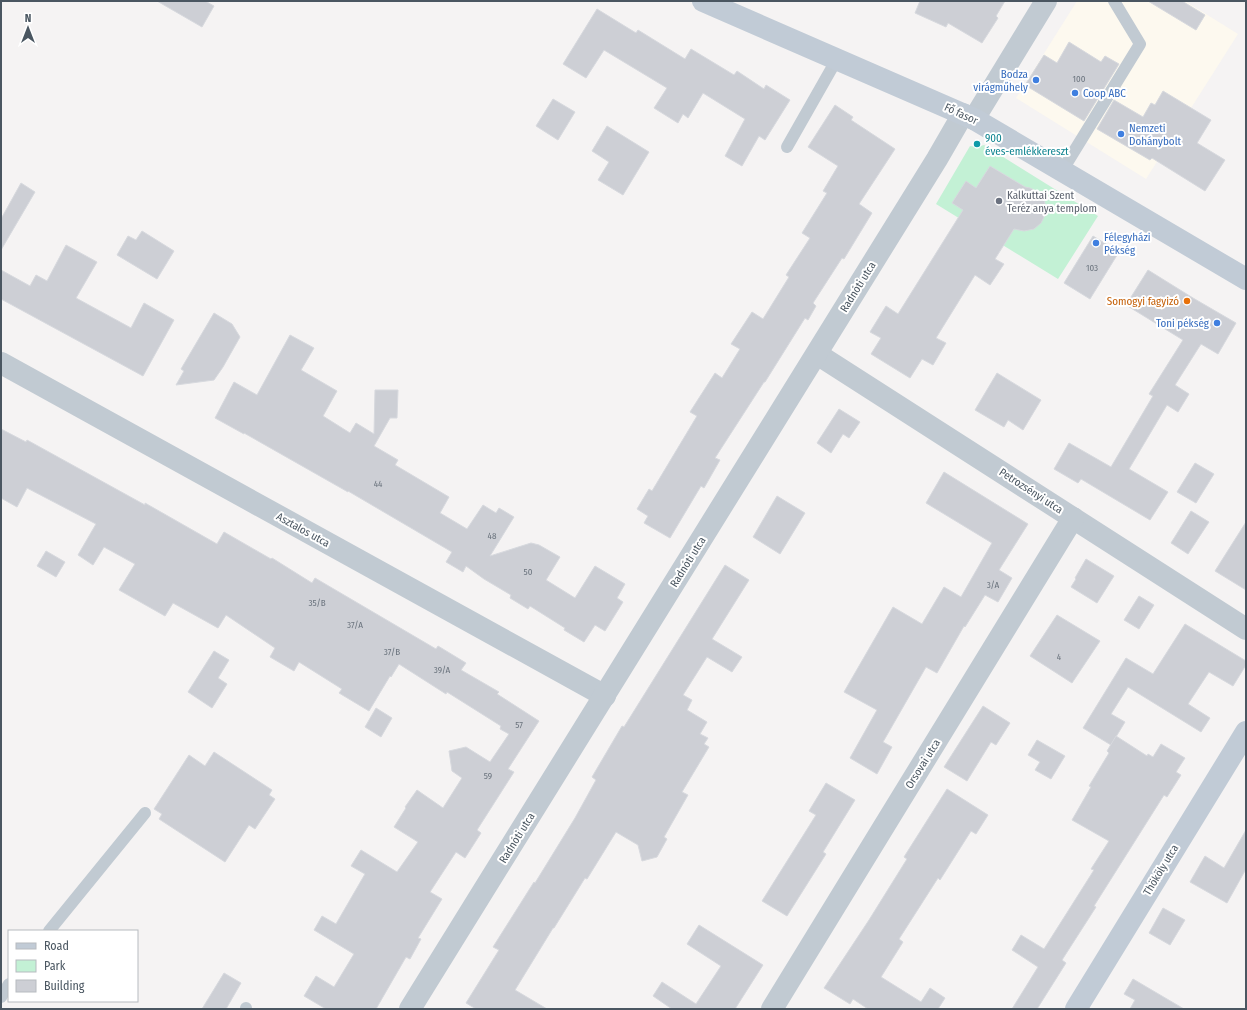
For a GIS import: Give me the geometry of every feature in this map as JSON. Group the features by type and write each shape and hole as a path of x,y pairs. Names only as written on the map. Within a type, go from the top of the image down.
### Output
{"street":[{"name":"Fő fasor","path":"702,1 968,117 1246,279"},
{"name":"Radnóti utca","path":"410,1009 937,159 968,117 1046,1"},
{"name":"Petrozsényi utca","path":"817,354 1246,629"},
{"name":"Asztalos utca","path":"1,363 605,696"},
{"name":"Orsovai utca","path":"772,1009 1073,518"},
{"name":"Thököly utca","path":"1076,1009 1246,732"}],"lane":[{"path":"1062,171 1140,44 1114,1"},
{"path":"787,147 837,59"},
{"path":"50,930 145,813"},
{"path":"1,996 8,986"}],"shaded area":[{"path":"1077,1 1185,1 1238,34 1146,179 1016,98"}],"green space":[{"path":"984,145 1098,216 1058,279 936,204 970,146 977,147"}],"building":[{"path":"157,1 205,1 214,6 202,27"},
{"path":"920,1 1005,1 996,16 998,18 982,43 948,23 946,27 915,13"},
{"path":"1148,1 1182,1 1205,15 1196,30"},
{"path":"597,9 636,33 638,30 685,59 691,49 734,75 737,71 764,89 766,85 790,100 765,140 759,136 742,166 725,156 745,119 703,93 688,118 683,114 678,123 654,108 667,88 604,50 586,78 563,64"},
{"path":"1069,42 1101,62 1105,56 1119,64 1084,121 1025,85 1044,55 1057,63"},
{"path":"1163,91 1211,120 1197,143 1225,160 1205,191 1152,158 1150,160 1097,129 1114,100 1143,117 1151,103 1155,105"},
{"path":"553,99 575,112 558,140 536,126"},
{"path":"835,105 853,117 851,120 895,149 859,204 872,213 844,259 842,258 813,303 816,306 808,320 805,318 715,458 720,460 704,488 701,486 670,538 644,523 648,516 637,509 649,489 652,491 697,416 690,412 715,373 722,378 740,349 731,344 752,312 763,319 789,277 786,275 810,238 802,233 827,193 823,191 838,166 808,147"},
{"path":"607,126 649,152 623,195 598,180 609,162 592,151"},
{"path":"990,166 1025,187 1038,192 1044,200 1047,211 1041,223 1034,229 1024,231 1014,229 995,259 1004,264 990,285 975,275 936,338 946,343 933,365 922,359 910,378 871,354 881,338 870,332 886,306 898,314 963,210 952,203 966,181 976,188"},
{"path":"21,183 35,192 1,250 1,219"},
{"path":"142,231 174,251 157,279 117,255 128,236 136,240"},
{"path":"1093,236 1119,252 1090,299 1064,283"},
{"path":"66,245 97,262 76,298 131,328 144,303 174,320 143,376 1,299 1,270 30,286 36,275 47,281"},
{"path":"1148,270 1236,323 1218,354 1201,344 1175,385 1189,394 1178,412 1167,405 1129,469 1168,492 1150,520 1081,479 1078,483 1054,469 1069,443 1111,467 1153,396 1149,394 1183,340 1126,305"},
{"path":"214,313 232,324 240,337 214,380 176,385 184,371 181,369"},
{"path":"290,335 314,348 301,370 337,391 323,416 350,433 356,423 374,434 375,390 398,390 397,418 390,418 374,446 398,460 395,465 449,497 440,513 467,529 483,505 496,513 499,508 514,517 490,556 531,543 539,545 560,557 546,580 575,598 595,566 625,584 617,598 623,602 605,631 595,625 584,642 530,606 528,609 510,598 511,595 466,566 463,572 446,562 452,552 348,491 215,418 234,382 257,395"},
{"path":"997,373 1041,400 1023,430 1008,420 1004,427 975,410"},
{"path":"839,409 860,422 849,438 843,434 831,453 817,443"},
{"path":"1,429 26,442 27,440 145,505 145,503 217,544 224,532 271,559 272,558 312,583 315,578 436,649 438,646 466,663 461,670 499,692 497,694 539,721 508,769 514,772 477,830 481,833 465,858 456,852 430,892 442,899 418,938 421,939 410,959 406,957 376,1009 326,1009 304,996 316,976 334,987 354,954 314,930 322,916 336,924 365,874 351,866 361,850 397,872 418,842 394,827 406,808 405,807 417,790 443,808 462,778 452,771 449,751 466,747 490,762 509,734 500,729 501,726 447,692 446,694 399,664 369,711 339,693 342,689 299,662 294,671 270,657 275,648 226,615 218,628 173,603 165,616 119,590 135,564 104,547 93,565 78,555 96,524 27,488 17,507 1,498"},
{"path":"1195,463 1214,474 1196,503 1177,492"},
{"path":"944,472 1028,524 999,570 1012,578 998,602 985,595 965,627 964,626 937,673 926,667 883,742 892,747 877,774 850,758 877,710 844,692 893,607 922,624 944,587 961,597 992,543 926,503"},
{"path":"777,496 805,513 780,554 753,537"},
{"path":"1191,511 1209,522 1188,554 1171,543"},
{"path":"1246,522 1246,590 1215,571"},
{"path":"46,551 65,562 56,577 37,566"},
{"path":"1086,559 1114,576 1097,603 1071,587"},
{"path":"725,565 749,580 712,639 742,657 732,672 707,657 683,695 692,700 687,710 707,722 700,734 708,738 704,744 709,747 682,792 688,795 664,837 667,839 657,857 642,861 638,845 616,832 587,879 585,878 553,928 515,990 547,1009 476,1009 466,1003 499,950 493,947 575,818 596,780 592,777 622,726 624,727"},
{"path":"1139,596 1154,605 1139,629 1124,620"},
{"path":"1057,615 1100,641 1072,683 1030,656"},
{"path":"1185,624 1246,661 1246,665 1233,686 1209,672 1188,704 1210,718 1201,732 1128,687 1111,714 1125,722 1111,745 1083,728 1126,658 1153,674"},
{"path":"214,651 229,660 218,678 227,684 212,708 188,692"},
{"path":"983,706 1010,723 996,745 991,742 967,781 944,767"},
{"path":"376,708 392,718 381,737 365,727"},
{"path":"1116,736 1147,756 1148,754 1153,757 1161,744 1185,758 1176,772 1181,775 1167,797 1164,795 1094,906 1096,907 1062,960 1066,963 1037,1009 1012,1009 1038,967 1012,950 1021,935 1044,949 1094,870 1091,869 1109,841 1072,820 1091,787 1089,786 1109,753 1107,751"},
{"path":"1037,740 1065,756 1051,779 1035,770 1040,762 1028,755"},
{"path":"214,752 272,790 269,795 275,799 255,829 249,825 225,862 159,819 162,814 154,809 189,755 205,766"},
{"path":"826,783 855,800 823,852 826,854 787,916 762,901 816,815 809,811"},
{"path":"947,789 988,815 976,834 971,831 940,880 938,878 899,939 903,942 881,977 921,1002 930,988 945,998 938,1009 868,1009 853,999 850,1004 824,988 907,859 904,857"},
{"path":"1246,830 1246,869 1227,903 1190,882 1205,856 1224,868"},
{"path":"1163,908 1185,920 1170,945 1149,933"},
{"path":"699,925 763,965 735,1009 672,1009 653,996 662,982 696,1004 721,966 687,944"},
{"path":"224,973 241,983 226,1009 202,1009"},
{"path":"1133,979 1184,1009 1130,1009 1135,1000 1124,994"}],"place":[{"name":"Bodza virágműhely","path":"1036,80"},
{"name":"Coop ABC","path":"1075,93"},
{"name":"Nemzeti Dohánybolt","path":"1121,134"},
{"name":"900 éves-emlékkereszt","path":"977,144"},
{"name":"Kalkuttai Szent Teréz anya templom","path":"999,201"},
{"name":"Félegyházi Pékség","path":"1096,243"},
{"name":"Somogyi fagyizó","path":"1187,301"},
{"name":"Toni pékség","path":"1217,323"}]}
